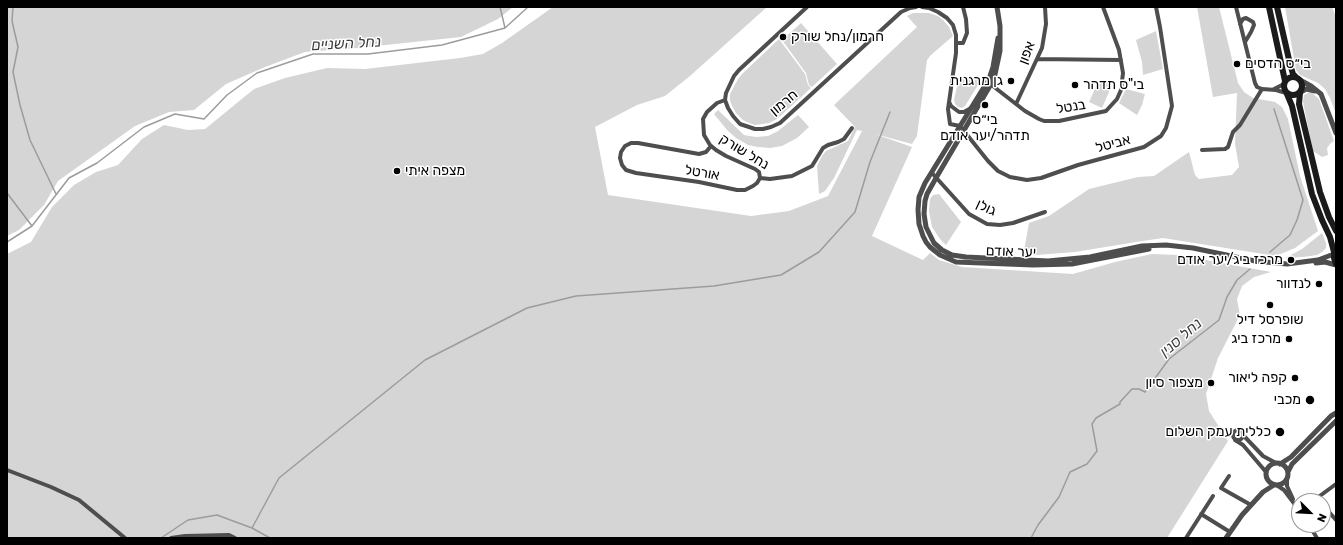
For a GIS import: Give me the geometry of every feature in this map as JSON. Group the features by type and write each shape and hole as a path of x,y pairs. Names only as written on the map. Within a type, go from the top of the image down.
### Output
{"main road":[{"path":"1269,7 1284,82 1284,90 1292,106 1312,194 1330,237 1335,252 1334,258 1336,264"},
{"path":"1277,7 1293,74 1302,86 1299,104 1316,179 1324,204 1336,231"},
{"path":"1284,82 1288,78 1298,79"},
{"path":"1287,94 1295,96 1300,92"}],"street":[{"path":"726,100 726,93 729,85 740,70 807,7"},
{"name":"חרמון","path":"726,100 728,108 740,124 755,129 771,127 780,123 901,12 916,7"},
{"path":"922,7 938,12 947,18 953,25 957,43 948,109 950,124 962,128"},
{"path":"957,43 963,43 967,33 963,7"},
{"name":"יער אודם","path":"997,7 1000,26 990,83 932,173 922,190 918,204 918,217 921,231 926,242 935,251 945,258 956,262 1033,265 1060,265 1083,262 1143,249 1167,248 1193,251 1266,266 1287,267 1325,262 1336,264"},
{"name":"אפון","path":"1016,104 1042,48 1046,24 1045,7"},
{"name":"בנטל","path":"990,83 1016,104 1039,119 1051,122 1106,111 1117,99 1121,90 1123,73 1122,60 1103,7"},
{"name":"אביטל","path":"962,128 993,167 1004,175 1019,180 1034,179 1078,164 1144,147 1154,142 1161,136 1166,128 1172,106 1156,7"},
{"path":"1236,7 1244,43 1257,87 1262,90 1271,89 1287,94"},
{"path":"1240,24 1246,18 1254,25 1252,32 1244,43"},
{"path":"1037,59 1122,60"},
{"path":"1298,79 1311,86 1321,94 1336,133"},
{"path":"1271,89 1284,82"},
{"name":"יער אודם","path":"990,83 971,108 927,194 925,201 924,214 926,227 937,246 947,253 957,256 1048,261 1090,257 1142,246 1166,245 1193,248 1255,261 1287,264 1318,260 1335,252"},
{"path":"1300,92 1310,89 1321,94"},
{"path":"1202,150 1225,149 1228,147 1233,132 1240,125 1262,90"},
{"name":"נחל שורק","path":"726,100 717,103 712,107 703,119 704,135 712,146 726,156 759,172 760,178 770,179 792,176 812,166 823,148 844,139 852,128"},
{"path":"949,100 951,106 959,112 964,112 971,108"},
{"name":"אורטל","path":"712,146 706,152 698,154 631,143 625,146 621,152 620,158 622,165 626,170 636,173 699,182 737,190 745,190 753,186 760,178"},
{"name":"גולן","path":"932,173 969,214 987,224 1000,225 1013,223 1045,212"},
{"path":"1226,538 1262,492 1266,472 1270,466 1291,457 1330,416 1336,413"},
{"path":"1291,494 1287,486 1287,480 1288,472 1292,464 1336,421"},
{"path":"1266,472 1243,445 1235,440 1233,435 1235,431 1240,431 1263,456 1285,467 1288,472"},
{"path":"1235,440 1241,439 1243,435"},
{"path":"7,470 51,487 79,500 125,538"},
{"path":"1228,476 1221,488 1251,505"},
{"path":"1266,478 1268,481 1284,490 1291,499"},
{"path":"1262,492 1281,485 1287,480"},
{"path":"1326,493 1336,484"},
{"path":"1186,538 1213,496"},
{"path":"1201,514 1230,532"},
{"path":"171,538 185,536 229,535 235,538"}],"shaded area":[{"path":"7,7 513,7 498,19 461,37 305,52 226,84 194,110 169,112 135,126 58,181 44,205 19,230 7,236"},
{"path":"553,7 767,7 690,76 665,96 637,105 595,127 608,195 751,216 789,211 828,196 862,131 857,130 834,178 825,191 819,194 817,166 822,156 826,151 848,141 855,127 834,105 917,27 907,16 913,13 929,13 938,16 943,20 949,27 953,36 927,60 917,136 912,144 875,134 912,147 872,236 923,260 930,253 939,260 962,267 1073,274 1115,262 1152,254 1178,255 1271,272 1254,277 1242,286 1237,299 1240,315 1218,358 1206,394 1209,411 1228,441 1167,538 7,538 7,254 31,242 52,207 74,185 96,172 118,165 142,139 164,125 188,130 205,129 254,89 285,78 327,68 365,69 483,54 502,43"},
{"path":"1197,7 1219,7 1238,83 1244,92 1253,98 1275,102 1282,107 1288,119 1300,176 1318,231 1295,248 1276,256 1163,238 1075,252 1023,256 1029,223 1049,216 1089,189 1138,177 1154,176 1189,152 1195,175 1199,179 1232,175 1239,167 1235,144 1237,93 1213,97"},
{"path":"1285,7 1332,7 1336,17 1336,114 1325,89 1318,83 1300,75 1296,70"},
{"path":"801,23 837,64 812,87 809,85 806,73 782,40"},
{"path":"1156,31 1163,69 1143,75 1142,62 1136,40"},
{"path":"779,39 805,74 808,85 811,88 777,119 769,123 755,125 743,120 736,113 730,100 730,94 743,73"},
{"path":"959,77 981,80 965,106 962,108 955,104 954,100"},
{"path":"1099,80 1112,85 1102,108 1089,102"},
{"path":"1126,89 1145,94 1137,115 1119,103"},
{"path":"1312,93 1319,99 1334,141 1327,148 1328,155 1322,157 1313,151 1303,102 1304,95"},
{"path":"718,110 744,135 756,137 768,136 778,131 798,115 809,127 797,138 782,146 770,148 758,147 748,145 736,138 727,130 714,114"},
{"path":"939,194 961,222 946,245 932,227 929,211 930,199 933,195"},
{"path":"1322,233 1326,243 1326,248 1322,252 1317,255 1285,258 1302,249"}],"waterway":[{"path":"13,7 12,21 18,47 13,72 20,105 30,140 56,194"},
{"path":"500,7 505,28"},
{"name":"נחל השניים","path":"7,242 32,226 69,178 97,163 144,127 175,114 204,119 227,95 257,73 313,54 368,54 442,45 505,28 528,7"},
{"name":"נחל סנין","path":"1270,252 1290,235 1297,220 1303,200 1274,109"},
{"path":"252,528 279,478 425,360 527,308 576,296 714,286 781,275 819,252 855,212 870,162 890,112"},
{"path":"7,193 32,226"},
{"name":"נחל סנין","path":"1031,538 1038,525 1059,497 1070,472 1087,464 1097,451 1092,424 1096,418 1120,404 1120,402 1132,389 1139,389 1145,392 1169,359 1219,320 1227,297 1237,280 1250,269"},
{"path":"161,538 188,520 217,515 252,528 270,538"}],"place":[{"name":"חרמון/נחל שורק","path":"783,37"},
{"name":"בי״ס הדסים","path":"1237,64"},
{"name":"גן מרגנית","path":"1011,81"},
{"name":"בי\"ס תדהר","path":"1075,85"},
{"name":"בי״ס תדהר/יער אודם","path":"985,105"},
{"name":"מצפה איתי","path":"397,171"},
{"name":"מרכז ביג/יער אודם","path":"1291,260"},
{"name":"לנדוור","path":"1319,284"},
{"name":"שופרסל דיל","path":"1270,305"},
{"name":"מרכז ביג","path":"1289,339"},
{"name":"קפה ליאור","path":"1295,378"},
{"name":"מצפור סיון","path":"1211,383"},
{"name":"מכבי","path":"1310,400"},
{"name":"כללית עמק השלום","path":"1280,432"}]}
